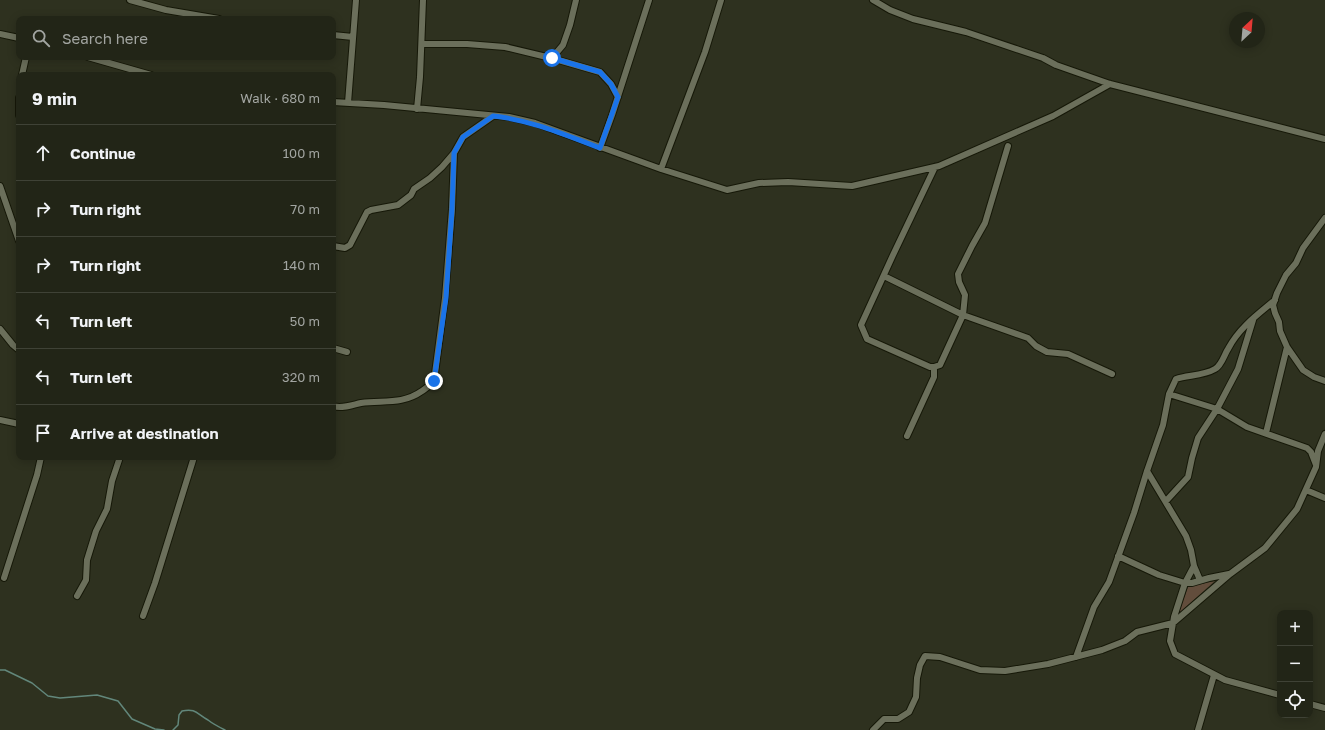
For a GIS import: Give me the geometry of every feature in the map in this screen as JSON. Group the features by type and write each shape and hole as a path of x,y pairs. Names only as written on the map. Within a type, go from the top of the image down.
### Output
{"street":[{"path":"130,0 166,10 201,16"},
{"path":"348,103 356,0"},
{"path":"417,109 422,44 423,0"},
{"path":"552,58 563,45 576,0"},
{"path":"600,148 649,0"},
{"path":"661,169 705,52 721,0"},
{"path":"873,0 890,10 913,19 966,32 1043,58 1056,65 1110,84 1325,139"},
{"path":"0,34 16,37"},
{"path":"336,35 353,37"},
{"path":"422,44 467,44 505,47 552,58 600,72 611,84 618,97"},
{"path":"23,72 25,60"},
{"path":"98,60 140,72"},
{"path":"336,102 509,118 535,124 661,169 727,190 759,183 788,182 852,186 935,167 1052,116 1110,84"},
{"path":"336,246 345,248 350,245 367,212 398,205 410,195 414,189 430,178 454,153 463,137 493,116"},
{"path":"935,167 861,325 867,339 930,367 940,365 964,315 965,295 959,282 958,274 985,223 1008,146"},
{"path":"336,406 342,407 352,404 394,402 403,400 417,394 434,381 446,298 454,153"},
{"path":"0,186 16,232"},
{"path":"1325,218 1303,248 1296,263 1286,275 1274,305 1280,331 1287,347 1303,370 1314,377 1325,380"},
{"path":"884,276 964,315 1028,338 1036,346 1047,352 1068,354 1112,374"},
{"path":"1076,657 1094,607 1109,582 1134,513 1163,425 1169,394 1176,379 1216,369 1221,364 1232,340 1242,328 1275,300"},
{"path":"1166,501 1188,477 1198,438 1217,409 1238,370 1254,318"},
{"path":"0,329 16,348"},
{"path":"1266,433 1287,347"},
{"path":"336,349 347,352"},
{"path":"907,436 934,377 934,367"},
{"path":"1169,394 1217,409 1239,423 1307,448 1311,452 1316,467"},
{"path":"0,420 16,423"},
{"path":"873,730 884,719 898,719 909,712 916,697 917,678 920,665 925,656 940,657 980,670 1005,671 1048,664 1102,650 1125,641 1137,632 1173,623 1230,574 1265,548 1297,509 1316,467 1318,451 1325,434"},
{"path":"4,578 37,475 40,460"},
{"path":"77,596 86,580 87,560 96,531 107,509 112,481 119,460"},
{"path":"143,616 155,583 193,460"},
{"path":"1147,471 1186,536 1191,550 1194,566 1200,580"},
{"path":"1306,490 1325,498"},
{"path":"1118,556 1159,575 1185,583 1192,583 1230,574"},
{"path":"1194,566 1185,583 1174,617 1170,641 1175,654 1225,680 1277,694"},
{"path":"1198,730 1214,675"},
{"path":"1313,705 1325,708"}],"shaded area":[{"path":"1215,581 1178,614 1188,587"}],"waterway":[{"path":"0,670 5,670 32,683 48,696 60,698 97,695 118,701 132,719 155,729 164,730"},
{"path":"173,730 178,725 179,715 182,711 187,710 196,712 225,730"}],"route":[{"path":"434,381 446,298 454,153 463,137 493,116 535,124 600,148 618,97 611,84 600,72 552,58"}]}
